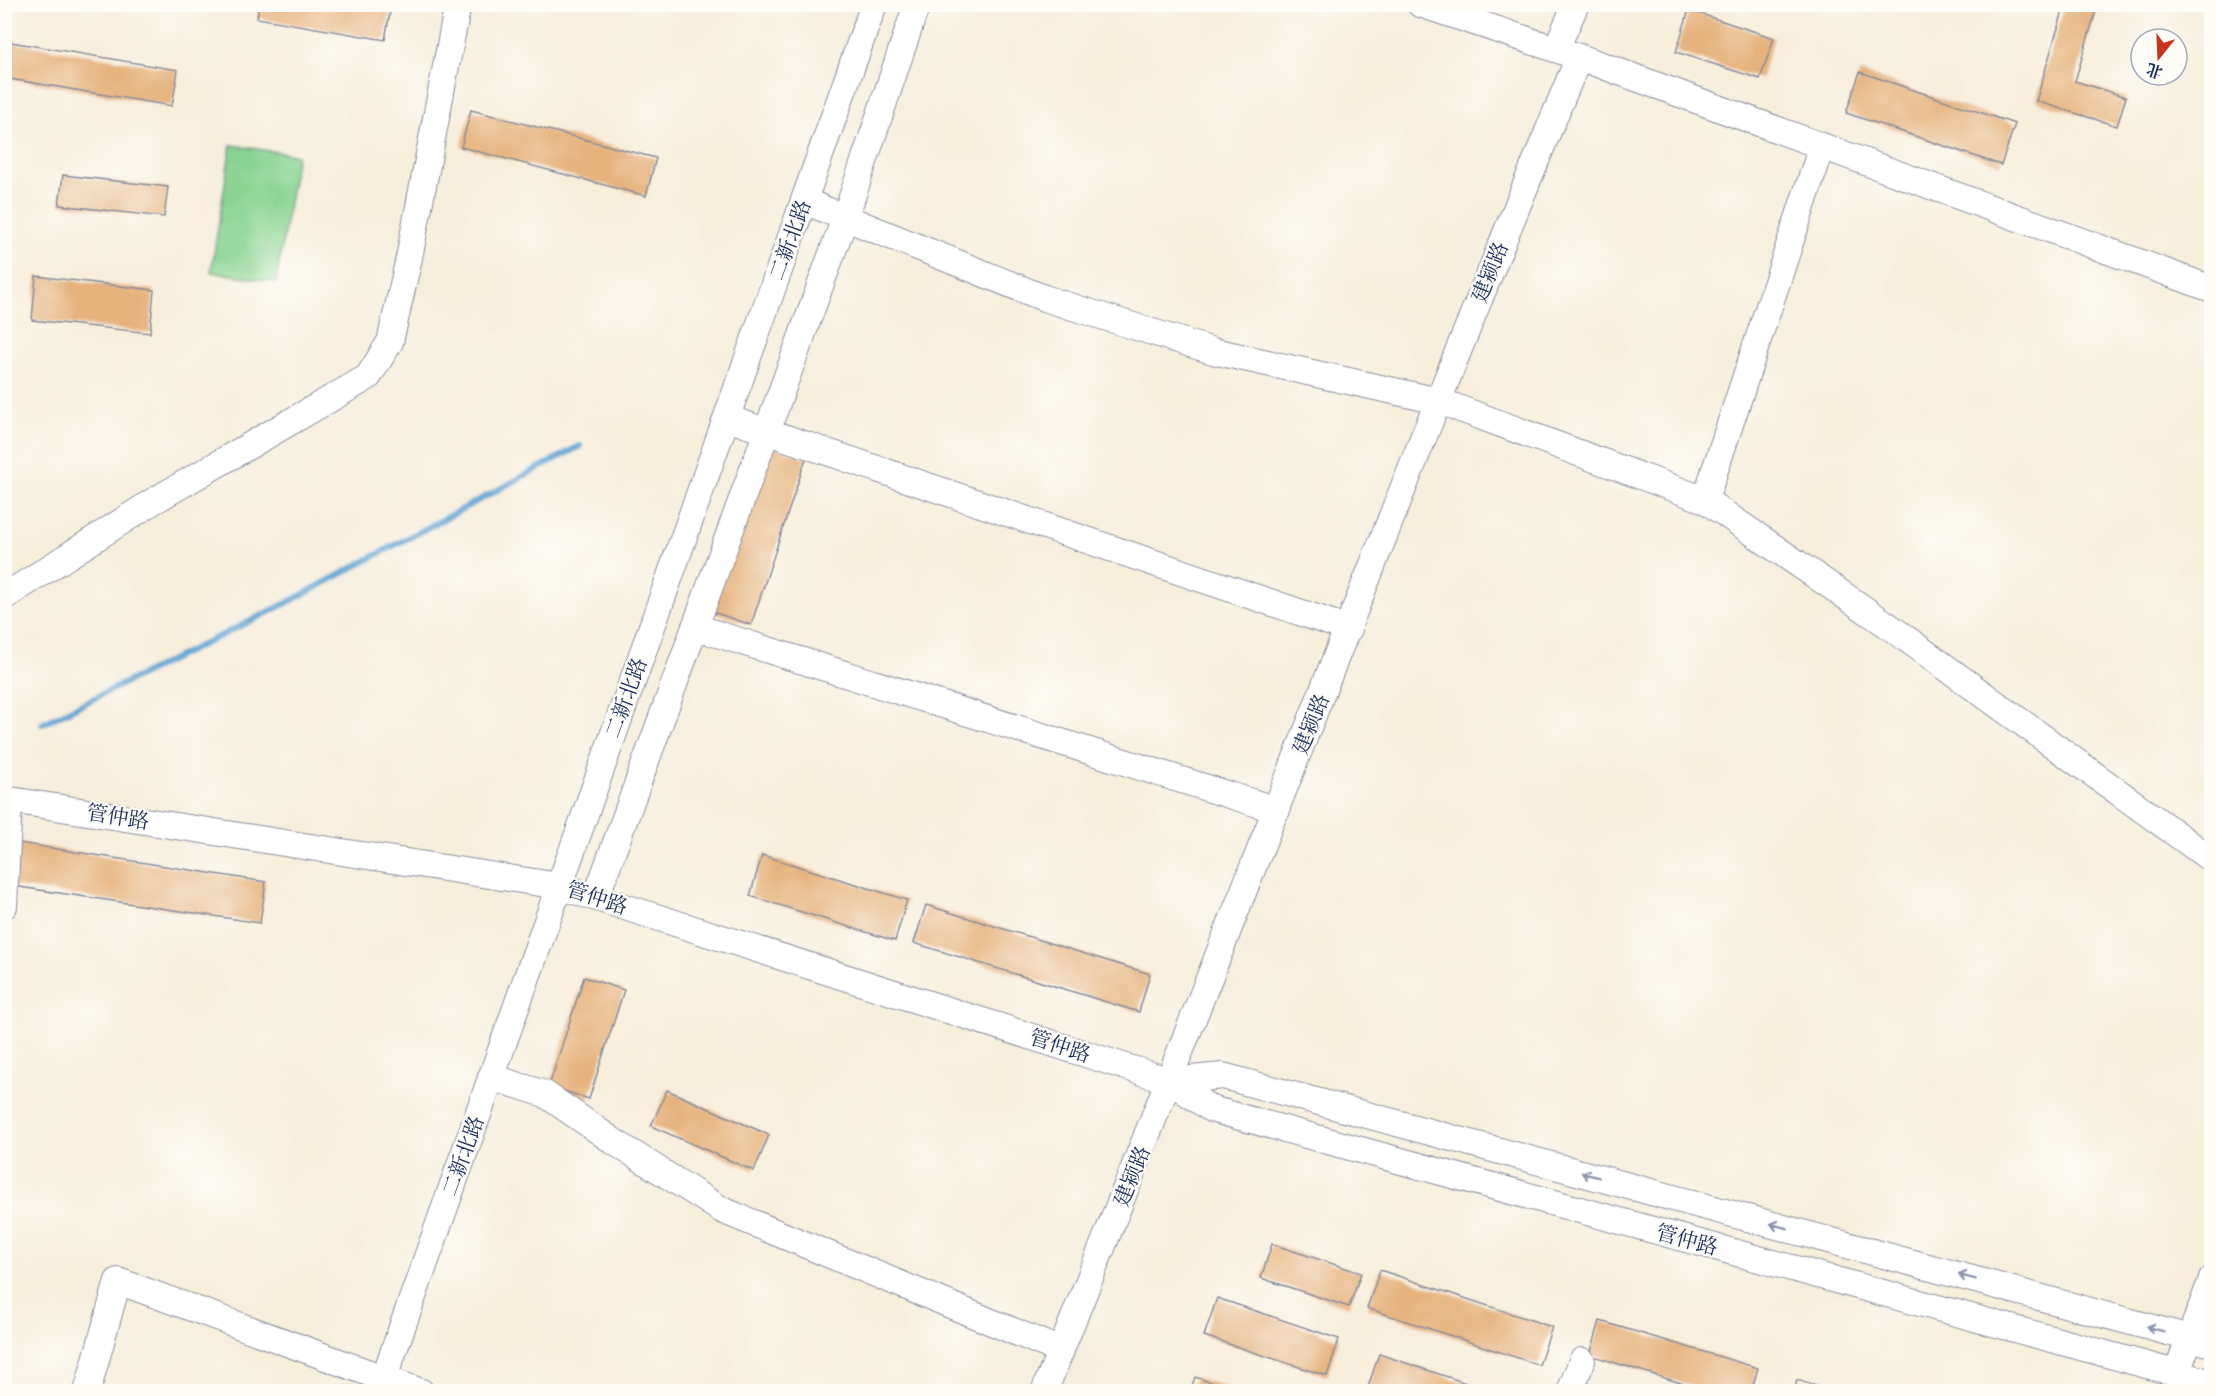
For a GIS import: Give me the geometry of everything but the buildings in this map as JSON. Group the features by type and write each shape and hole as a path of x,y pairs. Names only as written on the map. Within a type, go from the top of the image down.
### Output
{"street":[{"path":"4,597 152,502 368,377 390,342 409,258 458,4"},
{"name":"二新北路","path":"382,1385 874,4"},
{"path":"596,897 845,218 917,4"},
{"path":"1420,4 1567,53 2211,290"},
{"name":"建颍路","path":"1044,1392 1170,1082 1439,401 1567,53 1576,4"},
{"path":"1705,500 1822,146"},
{"path":"804,201 1044,298 1202,348 1439,401 1705,500 1886,624 2211,860"},
{"path":"727,418 1349,629"},
{"path":"695,627 1277,810"},
{"path":"4,906 7,800"},
{"name":"管仲路","path":"7,800 559,885 1170,1082 1211,1109 2211,1383"},
{"name":"管仲路","path":"1170,1082 1222,1076 2200,1341"},
{"path":"491,1077 545,1094 613,1141 722,1210 1061,1351"},
{"path":"2176,1374 2200,1341 2211,1279"},
{"path":"87,1392 117,1281 382,1385 421,1392"},
{"path":"1570,1392 1581,1361"}],"green space":[{"path":"231,145 297,155 276,282 211,272"}],"waterway":[{"path":"42,724 285,604 580,446"}]}
